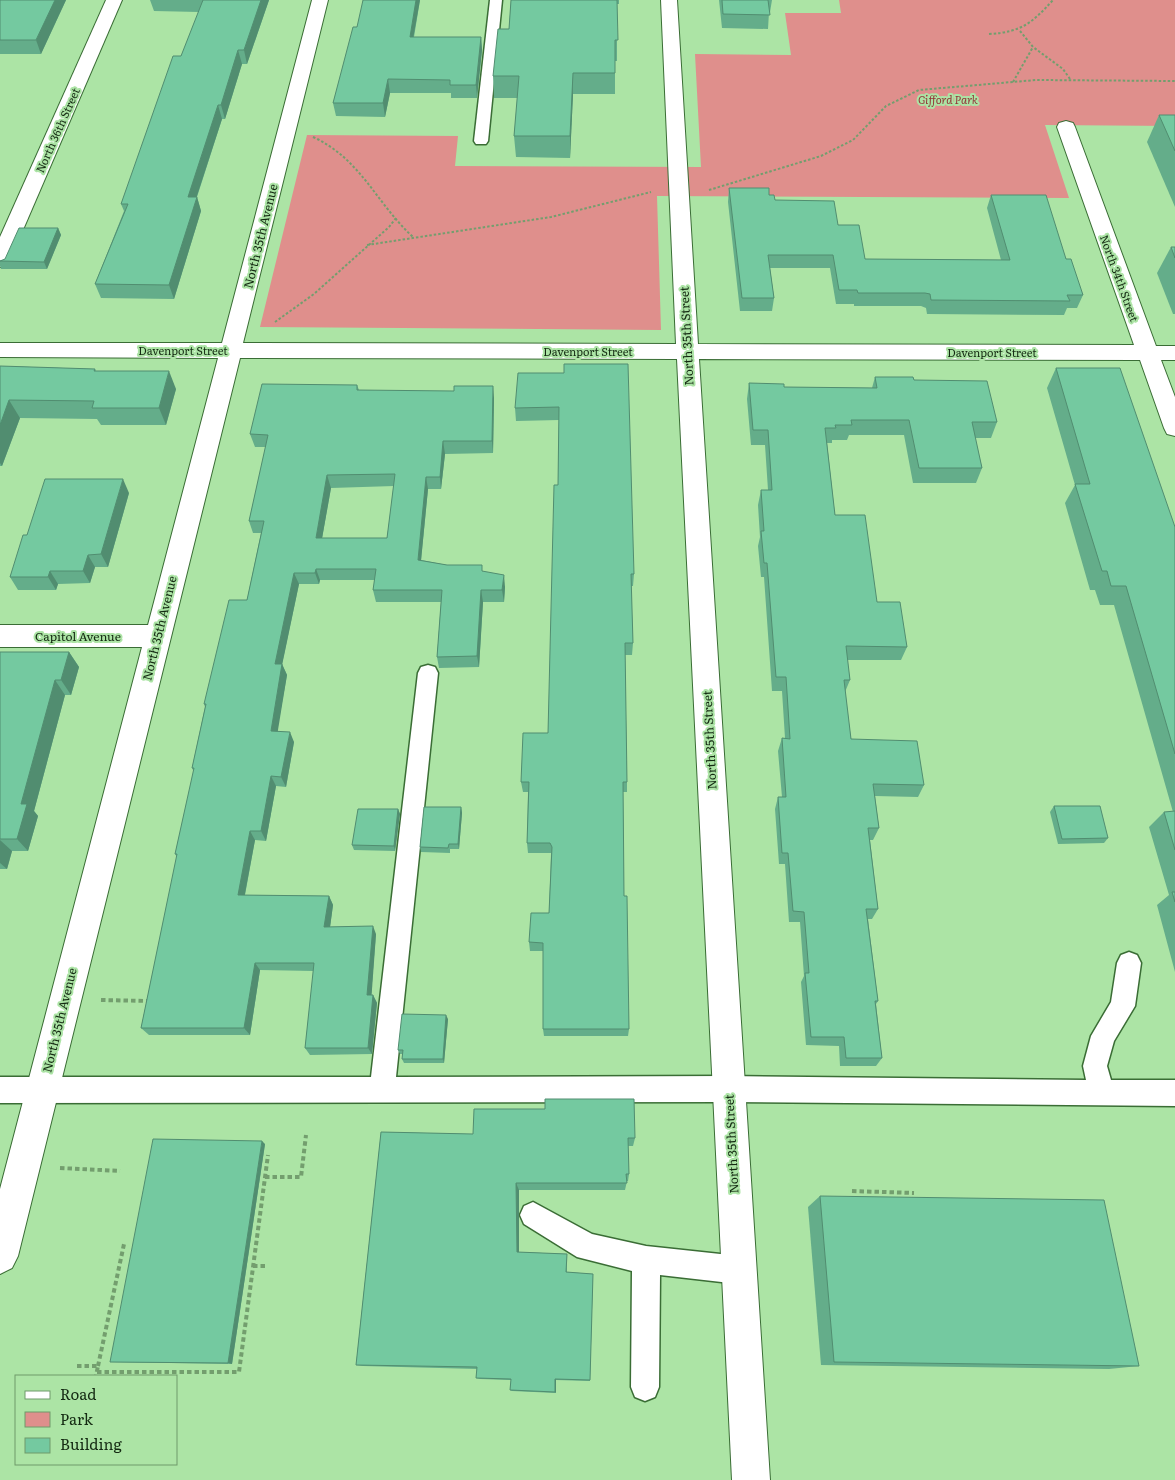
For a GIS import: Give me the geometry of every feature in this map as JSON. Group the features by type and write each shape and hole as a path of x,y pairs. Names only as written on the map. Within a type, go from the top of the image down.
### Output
{"street":[{"name":"North 36th Street","path":"0,260 114,0"},
{"name":"North 35th Avenue","path":"0,1256 320,0"},
{"name":"North 35th Street","path":"669,0 751,1480"},
{"name":"North 34th Street","path":"1066,127 1175,428"},
{"name":"Davenport Street","path":"0,350 1175,353"},
{"name":"Capitol Avenue","path":"0,636 157,636"}],"lane":[{"path":"481,141 496,0"},
{"path":"382,1090 428,673"},
{"path":"1102,1092 1095,1066 1103,1036 1123,1006 1129,963"},
{"path":"0,1090 728,1089 1175,1093"},
{"path":"533,1214 587,1247 646,1260 739,1270"},
{"path":"645,1387 646,1260"}],"path":[{"path":"988,34 1020,31 1029,25 1053,0"},
{"path":"1020,31 1033,47 1063,69 1071,80"},
{"path":"1013,82 1033,47"},
{"path":"702,190 714,190 838,149 863,131 886,106 907,94 932,87 1071,80 1175,80"},
{"path":"307,136 324,141 339,151 371,186 406,231 414,237"},
{"path":"367,245 552,217 638,194 657,191"},
{"path":"274,323 314,294 367,245 389,228 396,218"},
{"path":"108,1001 150,1001"},
{"path":"265,1177 301,1177 306,1135"},
{"path":"124,1244 97,1374 239,1372 268,1155"},
{"path":"57,1168 120,1171"},
{"path":"852,1191 914,1193"},
{"path":"253,1266 268,1266"},
{"path":"78,1366 98,1366"}],"green space":[{"name":"Gifford Park","path":"839,0 1175,0 1175,126 1045,125 1069,198 657,196 661,330 260,327 307,135 458,136 455,166 701,167 695,54 791,55 785,13 841,13"}],"building":[{"path":"0,0 55,0 36,40 0,40"},
{"path":"203,0 261,0 244,50 238,50 221,105 218,105 188,197 197,197 169,285 95,284 128,204 121,204 173,56 181,56"},
{"path":"363,0 416,0 410,37 481,37 476,85 450,85 450,80 388,79 383,103 333,103 353,27 357,27"},
{"path":"511,0 617,0 618,40 615,40 615,73 573,73 570,136 514,136 519,76 493,76 498,29 509,29"},
{"path":"722,0 768,0 770,15 723,14"},
{"path":"1159,115 1175,115 1175,151"},
{"path":"729,188 769,188 769,195 774,195 775,200 834,201 838,225 859,225 865,259 1010,260 991,195 1046,195 1066,259 1071,259 1083,295 1067,295 1070,301 931,300 930,294 925,293 858,293 857,290 839,290 833,255 768,255 774,298 742,298"},
{"path":"19,228 58,228 44,262 0,261 5,259"},
{"path":"1171,247 1175,247 1175,258"},
{"path":"564,364 628,364 634,574 631,574 633,643 625,643 627,782 623,782 624,896 627,896 629,1029 543,1029 543,943 529,942 531,913 549,913 552,847 550,843 527,843 529,782 521,782 523,733 548,733 554,485 558,485 559,407 515,408 518,373 564,373"},
{"path":"0,366 95,369 94,371 169,371 159,408 92,408 94,401 9,400 0,425"},
{"path":"1056,368 1120,368 1175,527 1175,754 1126,586 1111,586 1107,571 1102,571 1075,484 1090,484"},
{"path":"875,377 913,377 914,380 987,381 997,422 972,422 982,468 919,468 909,420 851,420 852,425 835,425 836,428 825,428 835,515 865,515 877,602 900,602 907,647 846,646 850,680 844,680 851,739 917,741 924,785 873,784 879,828 868,828 878,909 866,909 878,1001 875,1001 882,1058 846,1058 844,1037 811,1037 805,973 809,973 804,912 793,911 788,853 782,853 778,797 786,797 782,738 790,739 786,677 776,677 767,563 764,563 761,531 764,531 761,490 772,490 768,430 753,430 749,383 784,384 784,387 877,388"},
{"path":"262,384 357,385 357,390 454,391 454,386 493,386 492,441 443,441 440,477 426,477 418,560 447,565 482,565 482,571 504,575 502,590 481,590 477,656 437,657 442,590 373,590 376,569 316,569 315,573 294,573 275,664 282,664 271,731 290,732 281,777 271,776 261,831 250,831 238,895 329,896 324,927 373,926 367,995 373,995 368,1048 305,1048 314,963 255,963 244,1028 141,1028 194,768 192,768 206,704 204,704 229,600 247,600 264,521 249,521 268,435 250,434","holes":["395,474 387,538 316,538 327,475"]},
{"path":"45,479 123,479 101,554 88,555 83,571 50,571 48,577 10,577 23,535 27,535"},
{"path":"0,652 69,652 61,680 55,680 21,804 27,804 17,839 0,839"},
{"path":"1054,806 1100,806 1108,838 1062,839"},
{"path":"424,807 461,807 458,844 449,844 448,848 420,847"},
{"path":"358,809 398,809 394,846 352,845"},
{"path":"1175,811 1175,850 1164,812"},
{"path":"402,1014 446,1015 443,1059 402,1059 403,1050 398,1050"},
{"path":"545,1099 634,1099 635,1138 628,1138 629,1174 626,1174 627,1183 516,1183 517,1252 567,1254 566,1272 593,1274 590,1380 555,1379 555,1392 510,1390 511,1379 476,1378 477,1367 356,1365 381,1132 473,1134 474,1109 545,1109"},
{"path":"153,1139 262,1141 228,1363 110,1362"},
{"path":"820,1196 1104,1200 1139,1366 834,1362"}]}
